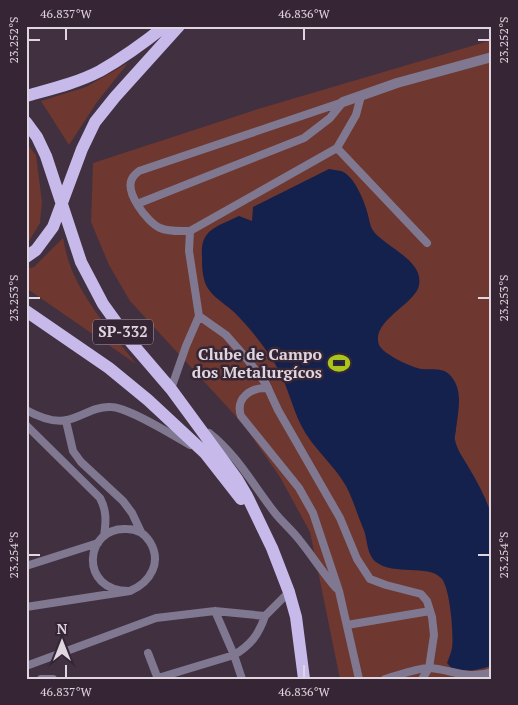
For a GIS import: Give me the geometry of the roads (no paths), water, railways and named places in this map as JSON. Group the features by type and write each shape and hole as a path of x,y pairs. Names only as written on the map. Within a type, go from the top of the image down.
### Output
{"main road":[{"path":"26,96 70,84 100,71 142,44 165,26"},
{"path":"26,257 36,250 47,237 58,217 82,149 95,122 179,26"},
{"name":"SP-332","path":"26,122 37,137 46,156 81,262 90,282 129,340 171,389 236,479 272,548 289,592 296,617 304,679"},
{"name":"SP-332","path":"26,311 109,368 175,424 205,453 258,520"}],"street":[{"path":"343,102 397,83 492,57"}],"lane":[{"path":"343,102 139,171 131,182 131,192 137,204 151,222 160,228 171,231 190,231 337,148 356,115 361,96"},
{"path":"137,204 304,138 330,118 343,102"},
{"path":"337,148 426,243"},
{"path":"171,389 199,316 189,251 190,231"},
{"path":"199,316 226,335 247,359 268,388 278,410 340,518 357,559 370,579 421,594 427,602 434,636 429,668 422,679"},
{"path":"268,388 255,390 240,402 241,416 299,488 313,513 339,591 359,679"},
{"path":"26,410 36,416 66,421 88,411 112,406 144,419 205,453"},
{"path":"66,421 73,452 122,501 132,513 141,532"},
{"path":"26,425 100,498 105,506 106,515 104,536"},
{"path":"198,425 225,446 276,514 301,541 324,574 339,591"},
{"path":"26,607 130,591 139,587 146,581 155,565 155,556 148,538 141,532 122,528 104,536 98,543 93,555 94,567 98,578 107,586 118,591 130,591"},
{"path":"26,566 98,543"},
{"path":"148,653 158,679 234,655 244,649 258,634 265,616 289,592"},
{"path":"26,666 156,618 215,611 265,616"},
{"path":"215,611 242,679"},
{"path":"347,625 430,611"},
{"path":"385,679 429,668 469,676 492,672"},
{"path":"41,679 53,679"}],"water":[{"path":"329,169 341,171 350,178 362,196 372,229 409,260 419,276 419,285 416,292 381,328 378,336 379,345 398,360 412,366 447,372 457,387 459,401 456,444 482,491 492,516 492,665 487,667 473,670 453,670 447,663 452,648 451,611 447,590 441,578 435,574 419,570 401,570 383,566 373,559 370,555 365,532 346,486 306,433 274,361 246,325 208,289 204,279 202,247 207,234 217,226 239,216 252,221 253,207"}],"place":[{"name":"Clube de Campo dos Metalurgícos","path":"339,363"}]}
